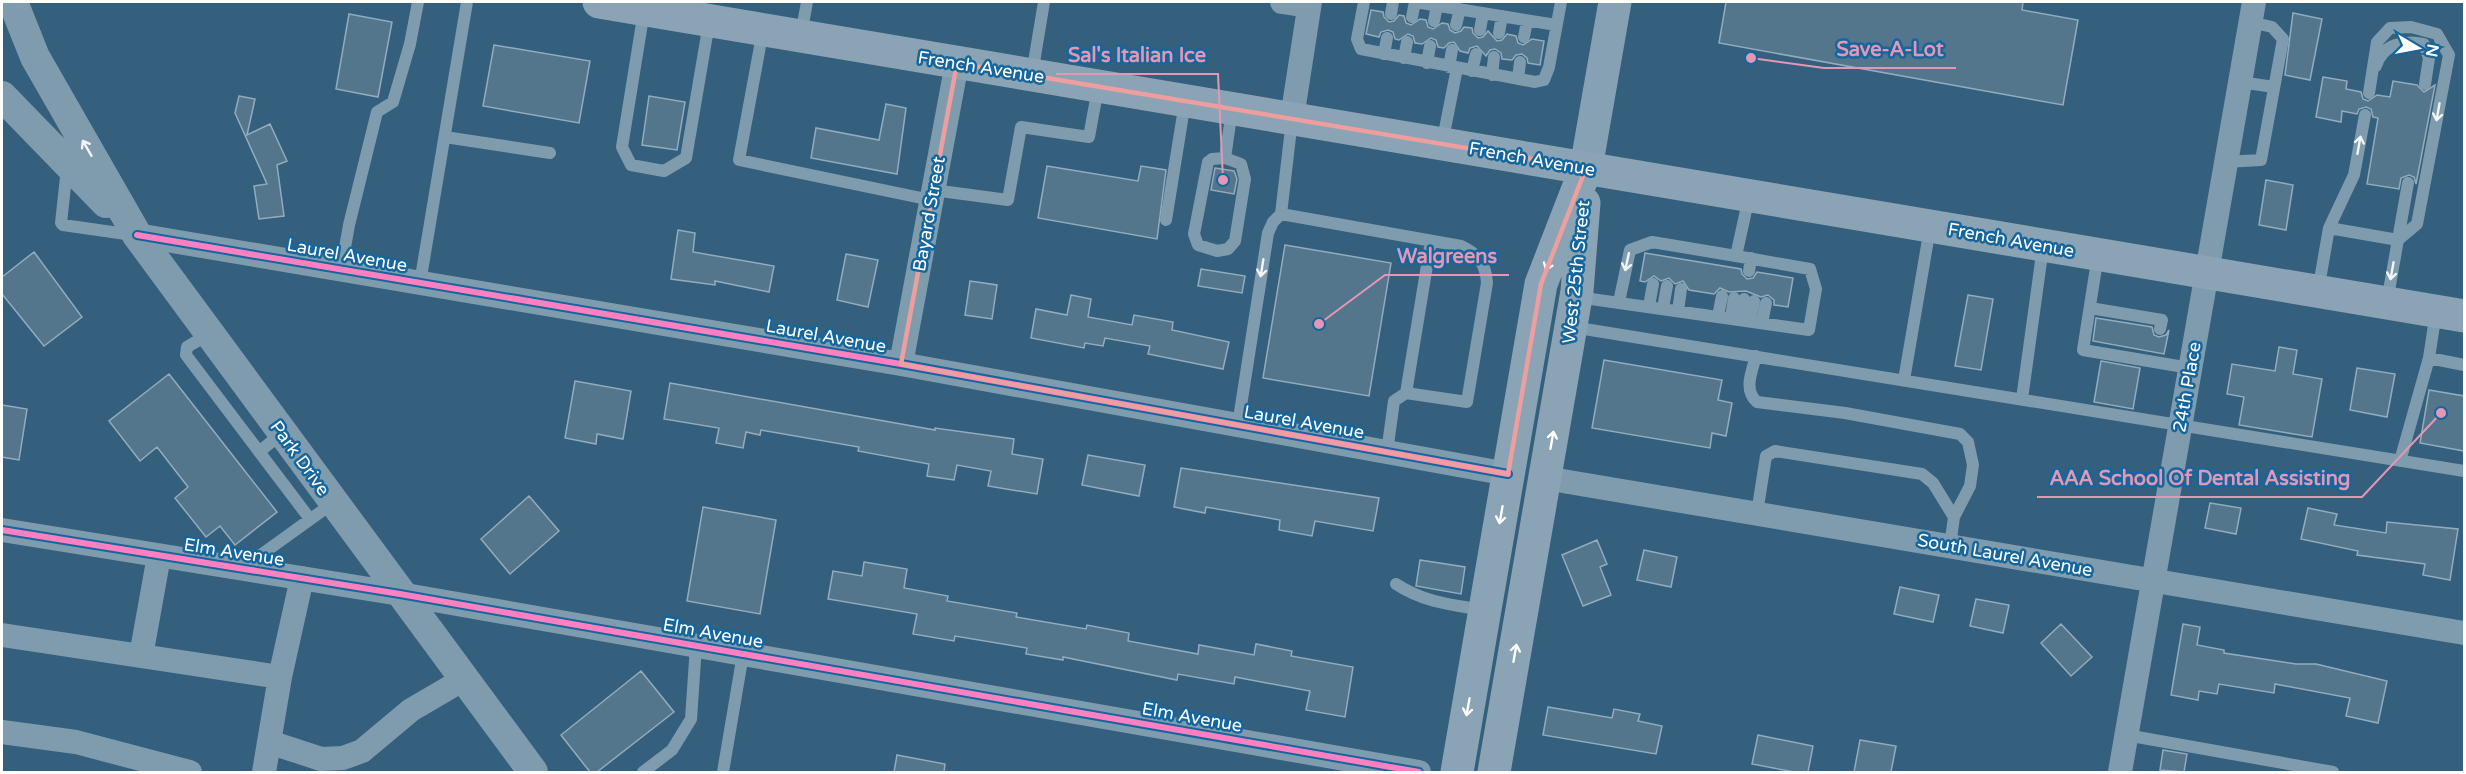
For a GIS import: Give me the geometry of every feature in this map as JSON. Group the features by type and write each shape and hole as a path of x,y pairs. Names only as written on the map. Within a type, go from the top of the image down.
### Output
{"main road":[{"name":"French Avenue","path":"599,2 716,18 763,30 2450,313"},
{"path":"1586,168 1611,4"},
{"name":"West 25th Street","path":"1494,772 1574,312 1586,168"},
{"name":"West 25th Street","path":"1457,772 1541,284 1586,168"}],"street":[{"name":"Park Drive","path":"14,2 35,57 137,235 282,433 322,511 400,594 534,772"},
{"path":"1282,2 1309,4 1292,118"},
{"name":"24th Place","path":"2120,772 2252,12"},
{"name":"Bayard Street","path":"901,364 957,63"},
{"name":"Park Drive","path":"2,96 137,235"},
{"name":"Laurel Avenue","path":"137,235 901,364 1508,474"},
{"name":"South Laurel Avenue","path":"1545,478 2464,633"},
{"name":"Elm Avenue","path":"2,530 400,594 1419,772"},
{"path":"141,656 159,556"},
{"path":"264,772 280,677 302,578"},
{"path":"2,635 280,677"},
{"path":"269,742 321,759 343,758 362,751 411,710 464,679"},
{"path":"2,732 76,742 190,772"}],"lane":[{"path":"341,270 349,225 377,112 393,102 410,44 418,2"},
{"path":"420,283 467,2"},
{"path":"801,36 807,2"},
{"path":"1032,75 1044,2"},
{"path":"1364,2 1357,39 1361,49 1535,82 1544,80 1549,67 1561,2"},
{"path":"1412,17 1415,2 1556,26"},
{"path":"1434,21 1437,5"},
{"path":"644,9 622,147 631,165 664,171 686,158 716,18"},
{"path":"1456,25 1460,9"},
{"path":"2225,162 2261,160 2283,39 2272,27 2252,12"},
{"path":"1480,30 1483,13"},
{"path":"1499,33 1502,16"},
{"path":"1524,37 1527,21"},
{"path":"2329,228 2398,240 2417,224 2449,54 2437,34 2411,27 2390,28 2377,42 2368,93 2377,61 2390,48 2401,42 2424,44 2429,51 2425,84"},
{"path":"763,30 739,160 932,195 1008,200 1021,127 1089,138 1098,86"},
{"path":"1384,54 1387,38"},
{"path":"1404,58 1407,42"},
{"path":"1427,63 1430,46"},
{"path":"1442,144 1453,68 1452,50"},
{"path":"1472,71 1476,54"},
{"path":"1492,75 1494,57"},
{"path":"1518,79 1520,62"},
{"path":"2240,82 2274,87"},
{"path":"1166,220 1186,101"},
{"path":"1225,158 1232,108"},
{"path":"2318,291 2329,228 2354,174 2365,115"},
{"path":"1238,425 1268,233 1273,222 1281,214 1292,118"},
{"path":"445,137 550,153"},
{"path":"1225,158 1241,164 1245,179 1235,241 1228,249 1216,251 1198,244 1194,234 1208,162 1212,159 1225,158"},
{"path":"68,164 61,223 137,235"},
{"path":"2387,303 2408,183"},
{"path":"1749,264 1750,196"},
{"path":"1281,214 1461,246 1472,251 1481,260 1486,272 1485,295 1467,402 1406,393 1394,401 1388,452"},
{"path":"1904,380 1930,226"},
{"path":"1406,393 1431,241"},
{"path":"1574,312 1619,302 1809,330 1816,289 1810,269 1785,271 1659,249 1652,242 1630,250 1619,302"},
{"path":"2022,399 2043,246"},
{"path":"2098,255 2083,350 2115,350 2139,354 2190,368"},
{"path":"1649,306 1653,284"},
{"path":"1663,308 1667,286"},
{"path":"1678,311 1681,289"},
{"path":"1740,320 1744,299"},
{"path":"1740,320 1744,299"},
{"path":"1740,320 1744,299"},
{"path":"2090,308 2143,321 2162,320 2160,329"},
{"path":"1574,312 1756,356 2464,471"},
{"path":"2400,461 2429,358 2450,313"},
{"path":"209,334 187,346 186,356 259,452 322,511 241,569"},
{"path":"1756,356 1749,389 1751,397 1757,402 1857,415 1960,434 1968,442 1973,465 1970,486 1954,516 1950,546"},
{"path":"2429,358 2464,365"},
{"path":"259,452 282,433"},
{"path":"1757,513 1766,456 1775,452 1922,474 1933,483 1954,516"},
{"path":"1396,584 1413,595 1430,601 1485,611"},
{"path":"643,772 672,750 691,719 696,646"},
{"path":"723,772 743,654"},
{"path":"2126,735 2332,772"}],"highlighted area":[{"path":"957,63 1586,168 1541,284 1508,474 901,364"}],"building":[{"path":"1726,2 2023,2 2022,10 2078,20 2063,105 1719,43"},
{"path":"1371,10 1383,12 1389,22 1394,21 1399,15 1404,16 1406,23 1411,25 1420,19 1426,20 1428,27 1433,29 1442,23 1448,24 1450,30 1455,33 1464,27 1472,28 1478,38 1483,37 1488,31 1497,41 1502,40 1507,34 1516,36 1518,43 1523,45 1532,39 1544,41 1540,65 1528,63 1527,58 1522,54 1516,55 1512,60 1502,59 1501,53 1495,49 1490,50 1486,56 1477,46 1470,48 1468,53 1460,51 1454,42 1444,48 1438,47 1436,40 1431,38 1422,44 1415,43 1413,36 1408,34 1399,40 1395,39 1393,32 1388,30 1381,32 1379,37 1366,34"},
{"path":"2293,13 2322,19 2310,80 2285,75"},
{"path":"349,14 392,22 378,97 336,89"},
{"path":"494,45 590,61 579,123 483,106"},
{"path":"2323,77 2347,81 2346,89 2361,92 2363,99 2368,101 2377,95 2390,97 2393,81 2417,85 2424,92 2435,85 2416,184 2414,177 2409,175 2401,178 2399,189 2367,184 2378,118 2373,117 2371,109 2366,107 2359,109 2357,114 2342,111 2341,122 2316,117"},
{"path":"239,96 255,99 247,135 270,124 287,161 277,165 284,216 259,219 254,186 267,184 235,113"},
{"path":"649,96 685,102 677,150 642,145"},
{"path":"886,104 906,108 897,174 811,158 816,128 879,140"},
{"path":"1047,166 1138,181 1141,166 1166,170 1157,239 1038,218"},
{"path":"1215,168 1234,171 1237,179 1234,194 1211,190"},
{"path":"2266,180 2293,185 2286,230 2259,225"},
{"path":"678,230 695,233 693,252 774,266 769,292 715,281 715,285 671,279"},
{"path":"1285,245 1391,263 1369,396 1263,378"},
{"path":"34,252 82,317 44,346 2,294 2,277"},
{"path":"1645,253 1741,269 1747,279 1753,278 1757,272 1793,278 1788,307 1774,305 1774,300 1768,295 1761,297 1746,291 1729,292 1720,288 1714,294 1689,290 1683,281 1675,284 1669,278 1661,281 1654,276 1645,282 1640,281"},
{"path":"846,254 878,260 868,307 837,300"},
{"path":"1201,269 1245,276 1242,293 1198,286"},
{"path":"970,281 997,285 992,319 965,315"},
{"path":"1071,295 1091,299 1088,317 1132,325 1134,315 1173,322 1172,330 1229,342 1223,369 1148,354 1150,346 1105,338 1103,346 1085,343 1084,348 1031,338 1036,309 1067,315"},
{"path":"1968,295 1993,299 1981,370 1955,366"},
{"path":"2096,318 2152,327 2154,335 2159,337 2166,335 2169,330 2164,354 2093,341"},
{"path":"2279,347 2297,350 2293,374 2322,379 2312,437 2239,425 2244,397 2227,394 2232,364 2275,371"},
{"path":"1604,360 1722,380 1718,400 1732,403 1726,436 1712,433 1710,448 1592,428"},
{"path":"2101,361 2140,368 2133,409 2094,402"},
{"path":"2357,368 2395,374 2387,417 2350,410"},
{"path":"169,374 277,512 235,545 220,526 206,537 175,498 188,487 157,447 140,461 109,421"},
{"path":"575,381 631,391 623,439 597,434 596,444 565,438"},
{"path":"670,383 935,430 935,428 1014,439 1012,454 1043,459 1037,494 988,486 991,471 957,465 954,480 927,476 929,464 858,451 859,447 761,430 760,435 746,432 743,448 716,443 719,428 664,419"},
{"path":"2429,390 2464,396 2464,451 2420,443"},
{"path":"2,405 27,409 19,460 2,457"},
{"path":"1088,455 1145,465 1139,496 1082,485"},
{"path":"1181,468 1379,498 1373,531 1315,521 1312,536 1279,530 1280,520 1206,507 1205,513 1174,507"},
{"path":"529,496 559,531 510,574 481,539"},
{"path":"2210,503 2241,508 2236,534 2205,528"},
{"path":"703,507 776,520 760,614 687,601"},
{"path":"2308,508 2337,514 2334,525 2386,533 2387,522 2458,529 2450,580 2423,575 2425,564 2357,555 2358,551 2301,539"},
{"path":"1597,540 1607,564 1600,567 1611,595 1583,606 1562,555"},
{"path":"1644,550 1677,557 1671,587 1637,580"},
{"path":"1420,560 1465,567 1461,594 1416,586"},
{"path":"864,562 907,569 904,588 948,596 947,601 1017,613 1016,617 1086,629 1087,625 1129,633 1128,641 1198,654 1199,645 1254,655 1256,644 1292,651 1291,656 1353,667 1345,717 1306,710 1310,691 1235,677 1234,684 1178,674 1177,680 1063,657 1063,660 1026,654 1027,648 955,636 954,641 913,634 917,614 828,599 833,571 862,576"},
{"path":"1900,587 1939,595 1933,622 1894,614"},
{"path":"1976,599 2009,605 2003,633 1970,626"},
{"path":"2061,624 2092,657 2071,676 2041,643"},
{"path":"2183,624 2200,627 2197,645 2224,650 2224,653 2296,664 2316,664 2387,681 2378,723 2346,716 2350,698 2275,684 2274,693 2219,684 2217,694 2199,691 2198,700 2171,695"},
{"path":"641,671 674,712 597,772 590,772 561,735"},
{"path":"1548,707 1612,718 1614,709 1640,714 1638,721 1662,726 1656,754 1543,735"},
{"path":"1758,735 1813,746 1808,772 1794,772 1752,764"},
{"path":"1860,740 1896,746 1891,772 1854,772"},
{"path":"2163,750 2187,754 2184,772 2160,770"},
{"path":"897,755 945,764 944,772 894,772"}],"cycle path":[{"path":"137,235 901,364 1508,474"},
{"path":"2,530 400,594 1419,772"}],"place":[{"name":"Save-A-Lot","path":"1751,58"},
{"name":"Sal's Italian Ice","path":"1223,180"},
{"name":"Walgreens","path":"1319,324"},
{"name":"AAA School Of Dental Assisting","path":"2441,413"}]}
